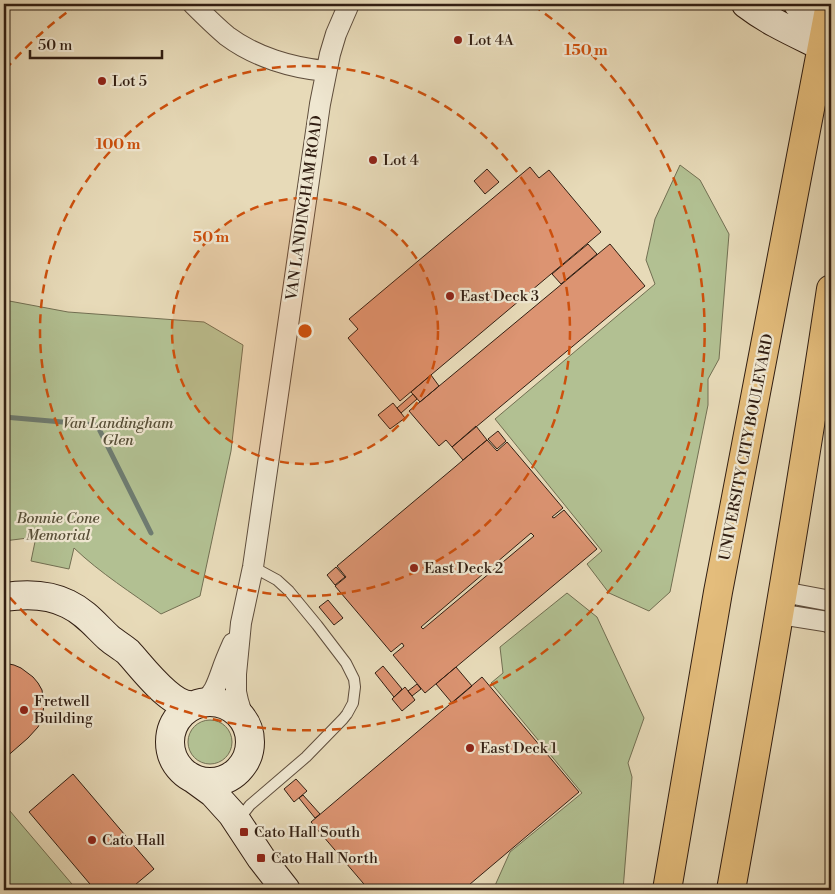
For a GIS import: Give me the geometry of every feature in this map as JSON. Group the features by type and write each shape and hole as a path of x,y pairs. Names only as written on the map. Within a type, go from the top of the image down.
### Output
{"main road":[{"name":"UNIVERSITY CITY BOULEVARD","path":"668,890 717,600 826,49 829,14"},
{"path":"731,890 771,667 831,289"}],"street":[{"path":"193,4 216,27 244,47 282,62 326,71"},
{"name":"VAN LANDINGHAM ROAD","path":"245,724 238,701 236,685 241,623 253,567 315,132 326,71 336,34 349,4"},
{"path":"746,4 784,28 826,49"},
{"path":"798,4 829,14"},
{"path":"4,597 34,596 68,603 85,615 126,651 160,688 184,704 189,706 214,703 227,706 238,713 248,730 250,743 237,778 235,792 236,813 252,846 278,886"},
{"path":"781,603 831,601"},
{"path":"781,603 831,624"},
{"name":"VAN LANDINGHAM ROAD","path":"198,704 209,697 219,682 241,623"},
{"path":"97,627 110,644 121,665 166,720 170,730 172,754 178,766 213,793 240,824"},
{"path":"170,741 173,728 180,717 198,704"},
{"path":"188,775 200,780 219,781 231,776 244,762"}],"lane":[{"path":"240,824 243,814 250,805 306,757 343,720 350,709 355,694 354,679 348,668 313,620 283,585 253,567"}],"green space":[{"path":"680,165 700,180 729,234 719,359 708,379 708,405 670,592 649,611 609,593 587,564 602,551 495,419 655,284 646,260 655,219"},
{"name":"Van Landingham Glen","path":"4,300 68,312 204,322 243,345 231,451 200,596 161,614 105,574 74,548 69,569 31,561 36,537 4,541"},
{"path":"567,593 597,617 644,718 628,763 632,777 623,890 493,890 510,852 582,793 491,683 503,673 500,647"},
{"path":"210,720 222,724 228,730 232,742 228,754 222,760 210,764 198,760 192,754 188,742 192,730 198,724"},
{"path":"4,804 77,890 4,890"}],"building":[{"name":"East Deck 3","path":"530,167 539,178 549,170 601,232 400,401 348,338 358,329 349,319"},
{"path":"487,169 499,182 485,194 474,181"},
{"path":"588,244 597,254 561,284 552,274"},
{"name":"East Deck 3","path":"610,244 645,286 452,447 446,440 439,446 409,411"},
{"path":"431,375 439,386 420,402 411,392"},
{"path":"413,394 417,399 401,413 397,408"},
{"path":"393,403 405,418 390,429 378,415"},
{"path":"476,426 487,440 463,460 452,447"},
{"path":"498,431 506,441 497,449 488,439"},
{"name":"East Deck 2","path":"487,440 497,451 507,442 563,508 552,517 554,518 564,510 597,549 425,693 393,655 404,646 402,643 391,652 335,586 346,577 337,566","holes":["531,533 534,536 423,629 421,627"]},
{"path":"336,567 345,577 335,585 327,575"},
{"path":"328,600 343,618 334,625 319,607"},
{"name":"Fretwell Building","path":"4,663 21,668 33,677 42,690 44,706 38,727 4,759"},
{"path":"383,666 402,689 394,697 375,673"},
{"path":"456,667 472,686 452,703 436,684"},
{"name":"East Deck 1","path":"482,677 579,792 463,890 369,890 311,822"},
{"path":"417,684 421,689 412,696 408,691"},
{"path":"405,687 415,700 402,711 392,699"},
{"name":"Cato Hall","path":"73,774 154,869 129,890 95,890 29,812"},
{"path":"296,779 307,791 294,802 284,789"},
{"path":"303,795 320,814 315,818 299,798"}],"waterway":[{"path":"4,417 97,425 151,533"}],"place":[{"name":"Lot 4A","path":"458,40"},
{"name":"Lot 5","path":"102,81"},
{"name":"Lot 4","path":"373,160"},
{"name":"East Deck 3","path":"450,296"},
{"name":"East Deck 2","path":"414,568"},
{"name":"Fretwell Building","path":"24,710"},
{"name":"East Deck 1","path":"470,748"},
{"name":"Cato Hall South","path":"244,832"},
{"name":"Cato Hall","path":"92,840"},
{"name":"Cato Hall North","path":"261,858"}],"park label":[{"name":"Bonnie Cone Memorial","path":"58,526"}]}
